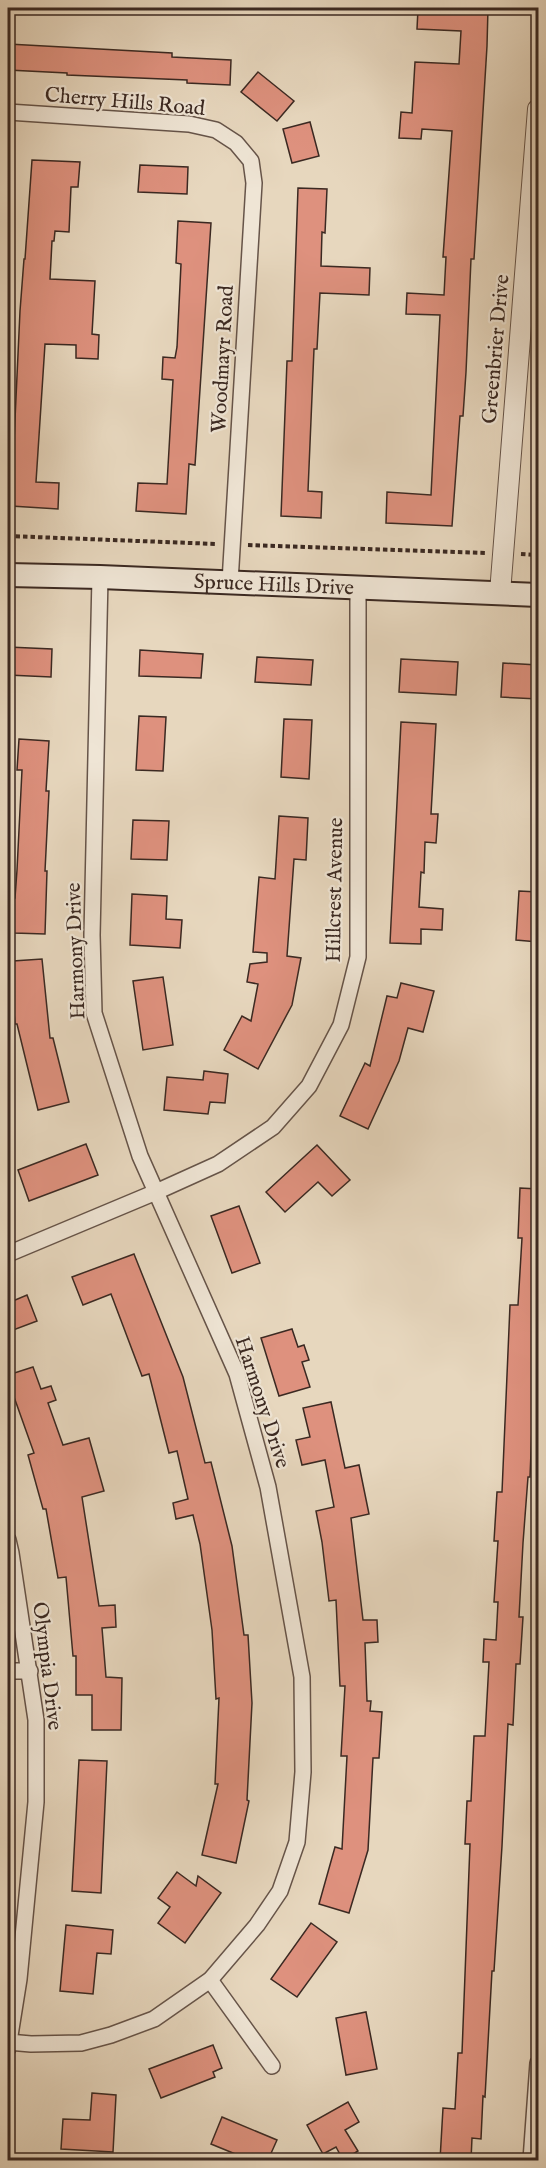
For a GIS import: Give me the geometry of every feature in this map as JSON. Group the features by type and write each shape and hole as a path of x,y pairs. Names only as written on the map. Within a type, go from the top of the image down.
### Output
{"main road":[{"name":"Spruce Hills Drive","path":"8,575 538,595"}],"street":[{"name":"Greenbrier Drive","path":"500,593 538,109"},
{"name":"Cherry Hills Road","path":"8,112 189,124 216,130 236,143"},
{"name":"Woodmayr Road","path":"230,582 254,183 251,161 236,143"},
{"name":"Harmony Drive","path":"8,2045 81,2043 111,2035 154,2019 210,1980 257,1925 280,1891 297,1842 303,1772 302,1677 268,1487 237,1374 140,1156 94,1013 92,935 100,577"},
{"name":"Hillcrest Avenue","path":"8,1254 218,1164 273,1127 309,1086 340,1025 358,957 357,588"},
{"name":"Olympia Drive","path":"8,1540 36,1720 36,1802 19,1979 8,2045"},
{"path":"8,1671 30,1671"},
{"path":"210,1980 272,2066"},
{"path":"531,2160 538,2063"}],"path":[{"path":"8,536 538,555"}],"building":[{"path":"462,8 488,8 474,259 471,259 463,416 460,416 452,526 386,523 387,492 431,495 440,315 406,314 407,293 444,295 446,257 443,257 452,131 422,129 421,139 399,138 401,112 412,113 415,62 459,64 461,31 417,29 418,9 462,11"},
{"path":"8,44 172,53 172,57 231,60 230,85 187,83 187,80 8,70"},
{"path":"258,72 294,101 277,121 241,92"},
{"path":"310,122 319,156 292,163 283,129"},
{"path":"32,160 80,162 78,187 71,187 69,232 55,231 54,241 52,241 50,279 95,281 92,334 99,335 98,359 76,358 76,345 45,344 36,482 59,483 58,509 11,506 20,311"},
{"path":"140,165 188,167 187,194 138,192"},
{"path":"298,188 327,189 321,266 370,268 369,295 320,293 317,349 314,349 308,491 322,492 321,518 281,516 287,361 292,361"},
{"path":"178,221 211,223 195,465 189,464 186,514 136,511 138,483 167,484 173,380 162,379 163,357 175,358 177,347 181,264 176,263"},
{"path":"8,647 52,649 51,677 8,675"},
{"path":"140,650 203,654 201,678 139,676"},
{"path":"257,657 313,660 311,685 255,682"},
{"path":"401,659 458,662 456,695 399,692"},
{"path":"503,663 538,665 538,699 501,697"},
{"path":"139,716 166,717 163,771 136,770"},
{"path":"284,719 312,720 309,779 281,777"},
{"path":"401,722 436,724 431,814 438,814 436,843 425,842 424,873 421,872 419,907 443,909 442,930 421,929 421,944 390,943"},
{"path":"19,739 49,741 46,791 49,791 45,934 14,933 14,918 8,918 8,898 15,898 17,870 22,770 17,770"},
{"path":"279,816 308,818 306,860 294,859 287,956 301,958 292,1005 258,1069 224,1050 242,1016 251,1021 258,984 247,982 250,964 267,962 267,953 253,952 259,877 275,879"},
{"path":"133,820 169,821 167,860 131,859"},
{"path":"519,891 538,892 538,942 516,940"},
{"path":"132,894 167,896 166,919 182,920 180,948 130,945"},
{"path":"42,959 50,1038 53,1038 69,1102 38,1110 17,1024 15,1024 13,1001 8,1001 8,978 14,977 13,961"},
{"path":"163,977 173,1045 143,1050 133,981"},
{"path":"401,983 434,991 423,1032 408,1028 399,1061 368,1129 340,1116 365,1063 370,1066 387,996 397,998"},
{"path":"204,1071 228,1074 225,1103 210,1102 208,1114 164,1110 167,1077 203,1080"},
{"path":"86,1144 98,1175 29,1201 18,1170"},
{"path":"317,1145 350,1180 332,1196 318,1182 285,1212 266,1192"},
{"path":"520,1188 538,1189 538,1355 535,1354 530,1477 528,1477 523,1543 519,1617 523,1617 520,1664 516,1664 513,1725 508,1724 485,2097 483,2096 481,2139 472,2138 471,2160 440,2160 443,2108 455,2109 458,2053 462,2053 470,1844 465,1844 467,1801 471,1801 474,1736 485,1736 489,1662 483,1662 484,1639 496,1640 498,1602 494,1602 498,1541 494,1541 497,1492 502,1492 510,1305 518,1305 522,1238 518,1238"},
{"path":"239,1206 260,1263 232,1273 211,1216"},
{"path":"134,1254 183,1377 205,1463 211,1462 232,1546 244,1635 248,1635 252,1703 247,1800 249,1801 236,1863 202,1855 218,1784 215,1784 219,1698 216,1699 212,1630 200,1544 193,1515 176,1519 173,1503 188,1499 177,1451 169,1453 149,1374 142,1376 111,1294 83,1305 72,1277"},
{"path":"27,1295 37,1321 8,1332 8,1303"},
{"path":"292,1329 298,1347 304,1345 309,1360 302,1362 310,1387 279,1396 261,1338"},
{"path":"33,1367 41,1389 51,1386 56,1400 48,1403 63,1445 89,1438 104,1491 82,1497 99,1606 115,1605 116,1627 102,1628 106,1677 122,1678 121,1730 92,1730 92,1695 76,1695 76,1656 73,1656 66,1577 58,1578 46,1509 43,1509 28,1455 34,1453 8,1380 8,1375"},
{"path":"331,1402 345,1468 359,1465 369,1514 351,1518 363,1620 377,1620 378,1642 365,1643 367,1701 371,1701 370,1711 382,1712 379,1758 373,1758 368,1850 349,1913 319,1904 335,1847 342,1849 347,1756 341,1756 345,1686 340,1686 336,1600 329,1601 316,1511 334,1507 325,1460 302,1465 296,1440 310,1437 303,1408"},
{"path":"79,1760 107,1761 101,1893 72,1891"},
{"path":"177,1872 196,1886 198,1876 221,1893 185,1943 158,1923 170,1907 158,1898"},
{"path":"311,1923 337,1942 297,1997 271,1979"},
{"path":"66,1925 113,1930 111,1954 97,1953 93,1994 60,1991"},
{"path":"366,2012 377,2069 346,2075 336,2018"},
{"path":"213,2045 222,2068 213,2072 215,2077 161,2098 149,2069"},
{"path":"92,2093 116,2095 113,2152 61,2149 63,2119 90,2120"},
{"path":"348,2102 359,2122 345,2130 358,2151 343,2160 336,2147 323,2154 307,2125"},
{"path":"222,2117 277,2140 268,2160 250,2160 211,2144"}]}
